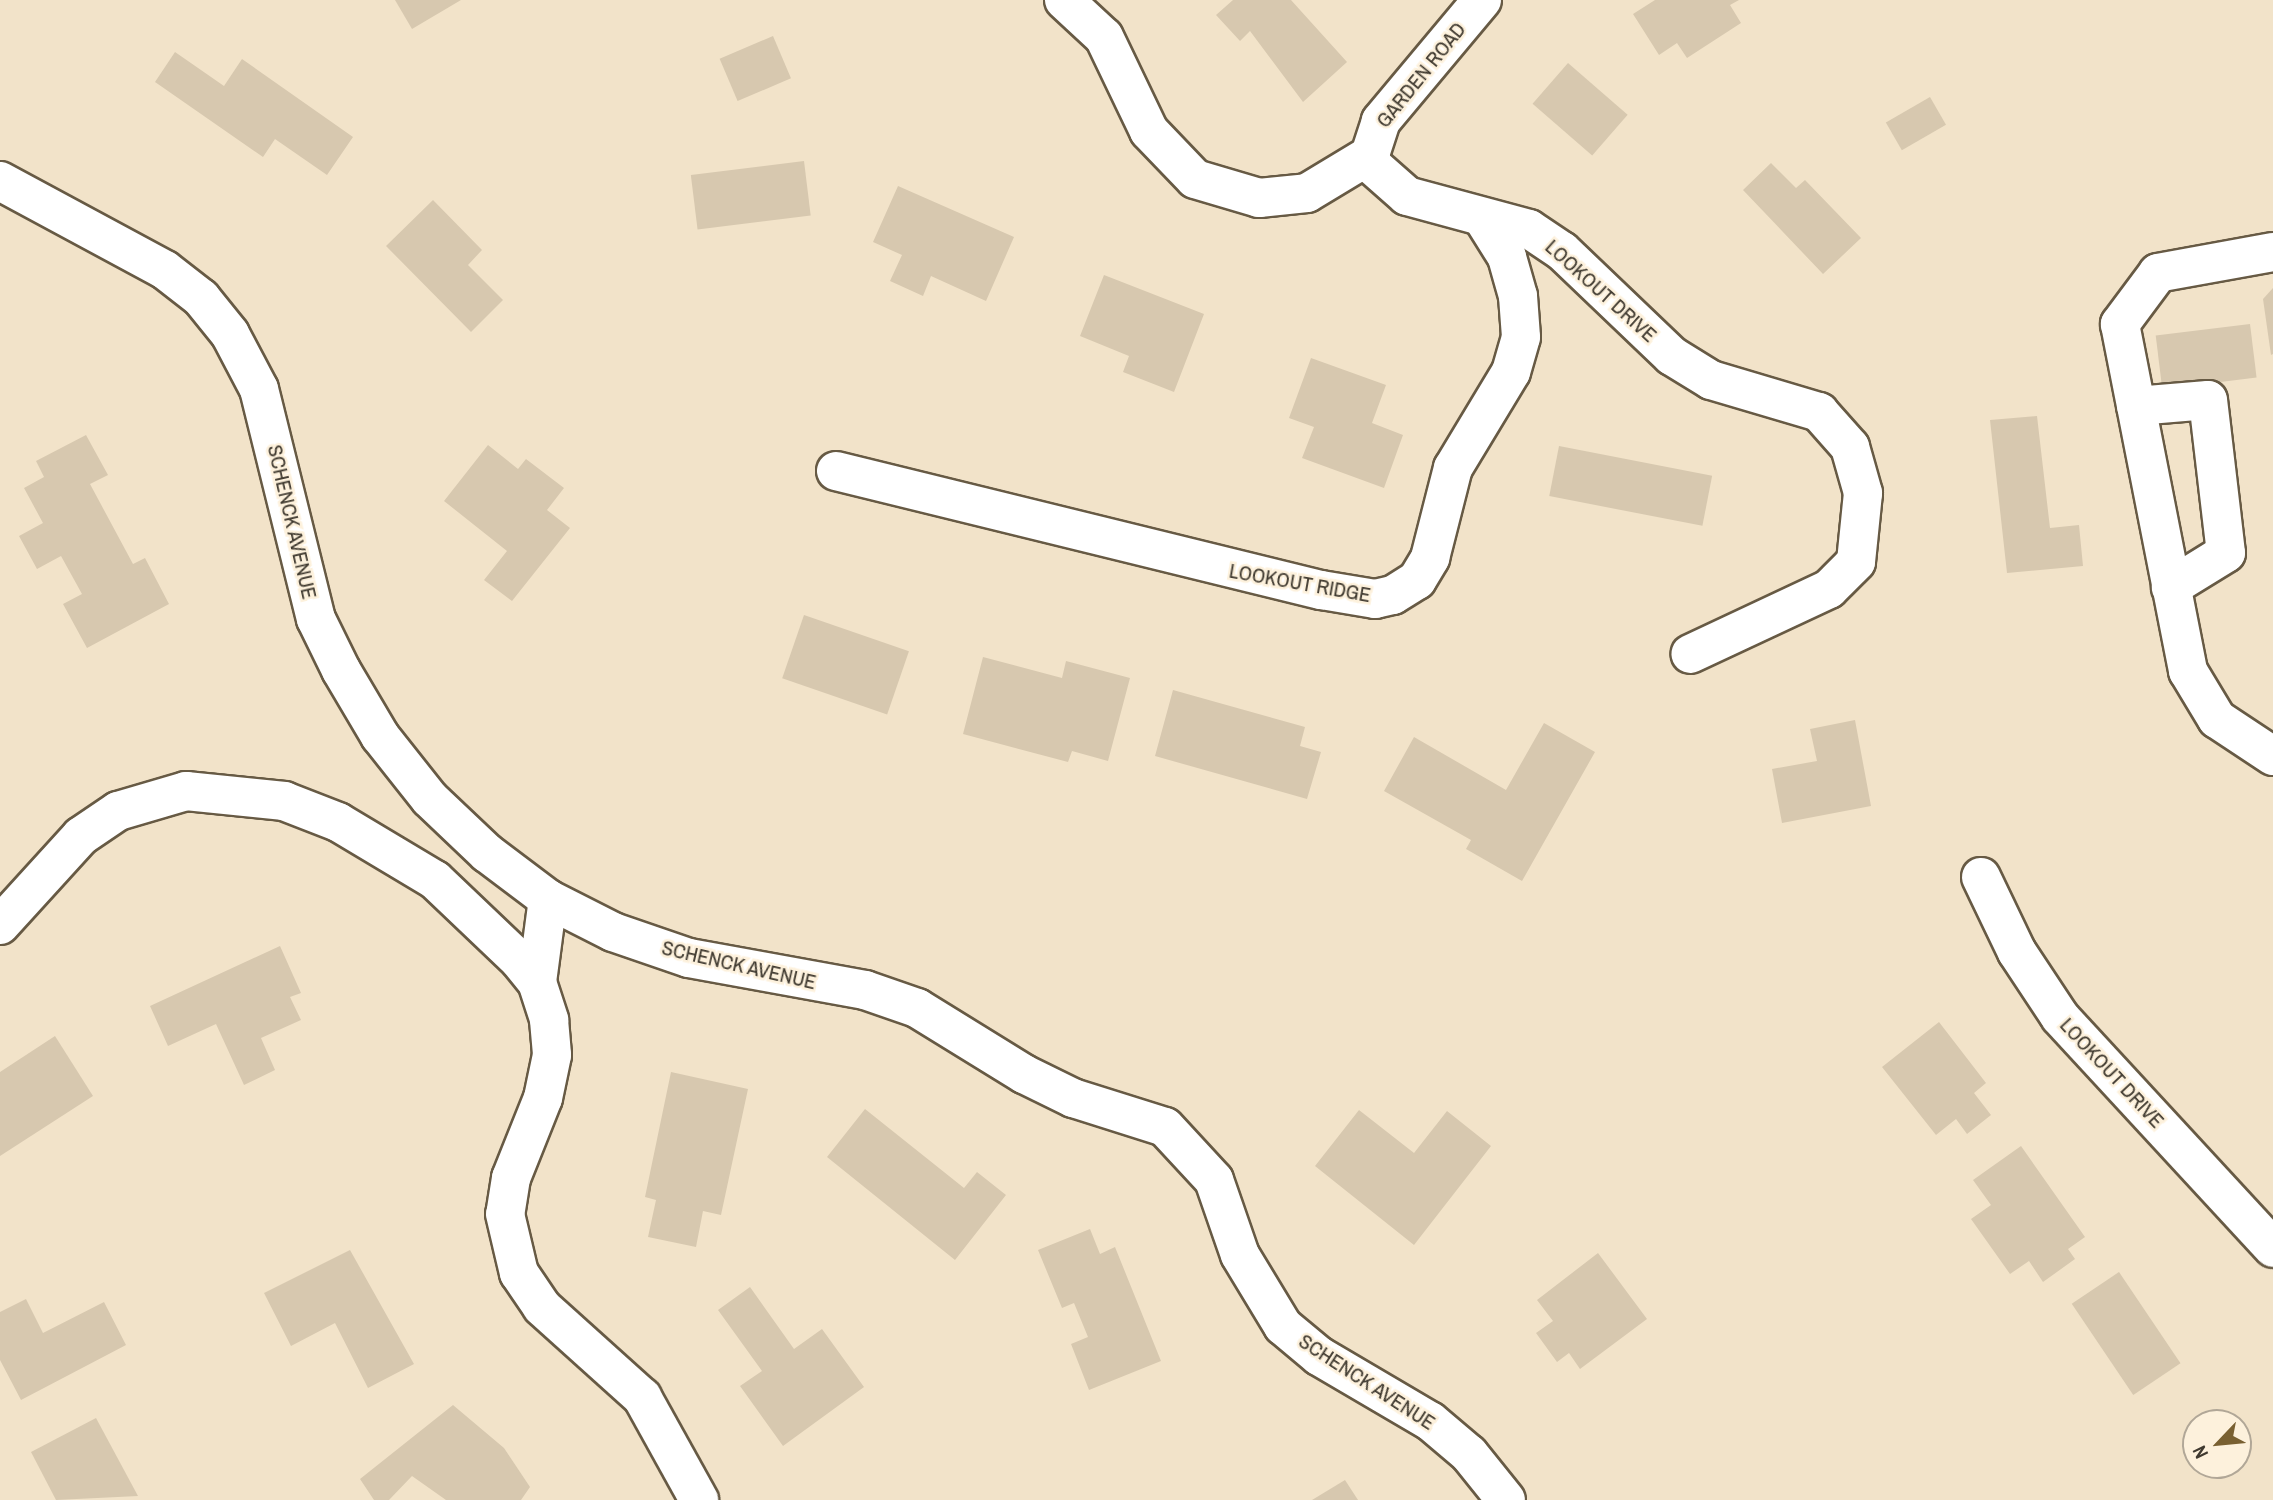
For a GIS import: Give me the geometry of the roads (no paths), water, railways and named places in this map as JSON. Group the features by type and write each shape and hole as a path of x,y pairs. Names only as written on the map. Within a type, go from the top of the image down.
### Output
{"street":[{"path":"1064,0 1104,37 1149,131 1195,179 1259,198 1307,193 1370,155"},
{"name":"GARDEN ROAD","path":"1370,155 1381,121 1482,0"},
{"name":"LOOKOUT DRIVE","path":"1370,155 1390,186 1407,196 1529,229 1562,251 1672,356 1711,380 1819,412 1850,447 1863,493 1856,562 1829,589 1690,654"},
{"name":"SCHENCK AVENUE","path":"0,181 165,270 201,298 230,334 259,389 301,568 341,670 380,736 430,799 548,899 689,958 865,990 917,1008 1024,1074 1073,1098 1165,1126 1214,1180 1240,1255 1283,1326 1319,1356 1430,1421 1506,1500"},
{"name":"LOOKOUT RIDGE","path":"836,471 1294,584 1375,599 1393,595 1417,580 1430,558 1453,468 1511,372 1521,337 1518,296 1507,257 1482,217"},
{"path":"2273,252 2158,273 2120,324 2188,671 2217,719 2273,756"},
{"path":"2137,406 2208,400 2226,553 2171,587"},
{"path":"0,926 81,836 118,811 161,795 233,792 284,801 398,854 435,880 537,982"},
{"name":"LOOKOUT DRIVE","path":"1981,877 2017,952 2060,1017 2273,1248"},
{"path":"548,899 537,982 552,1055 543,1098 511,1178 508,1244 542,1307 642,1397 699,1500"}]}
